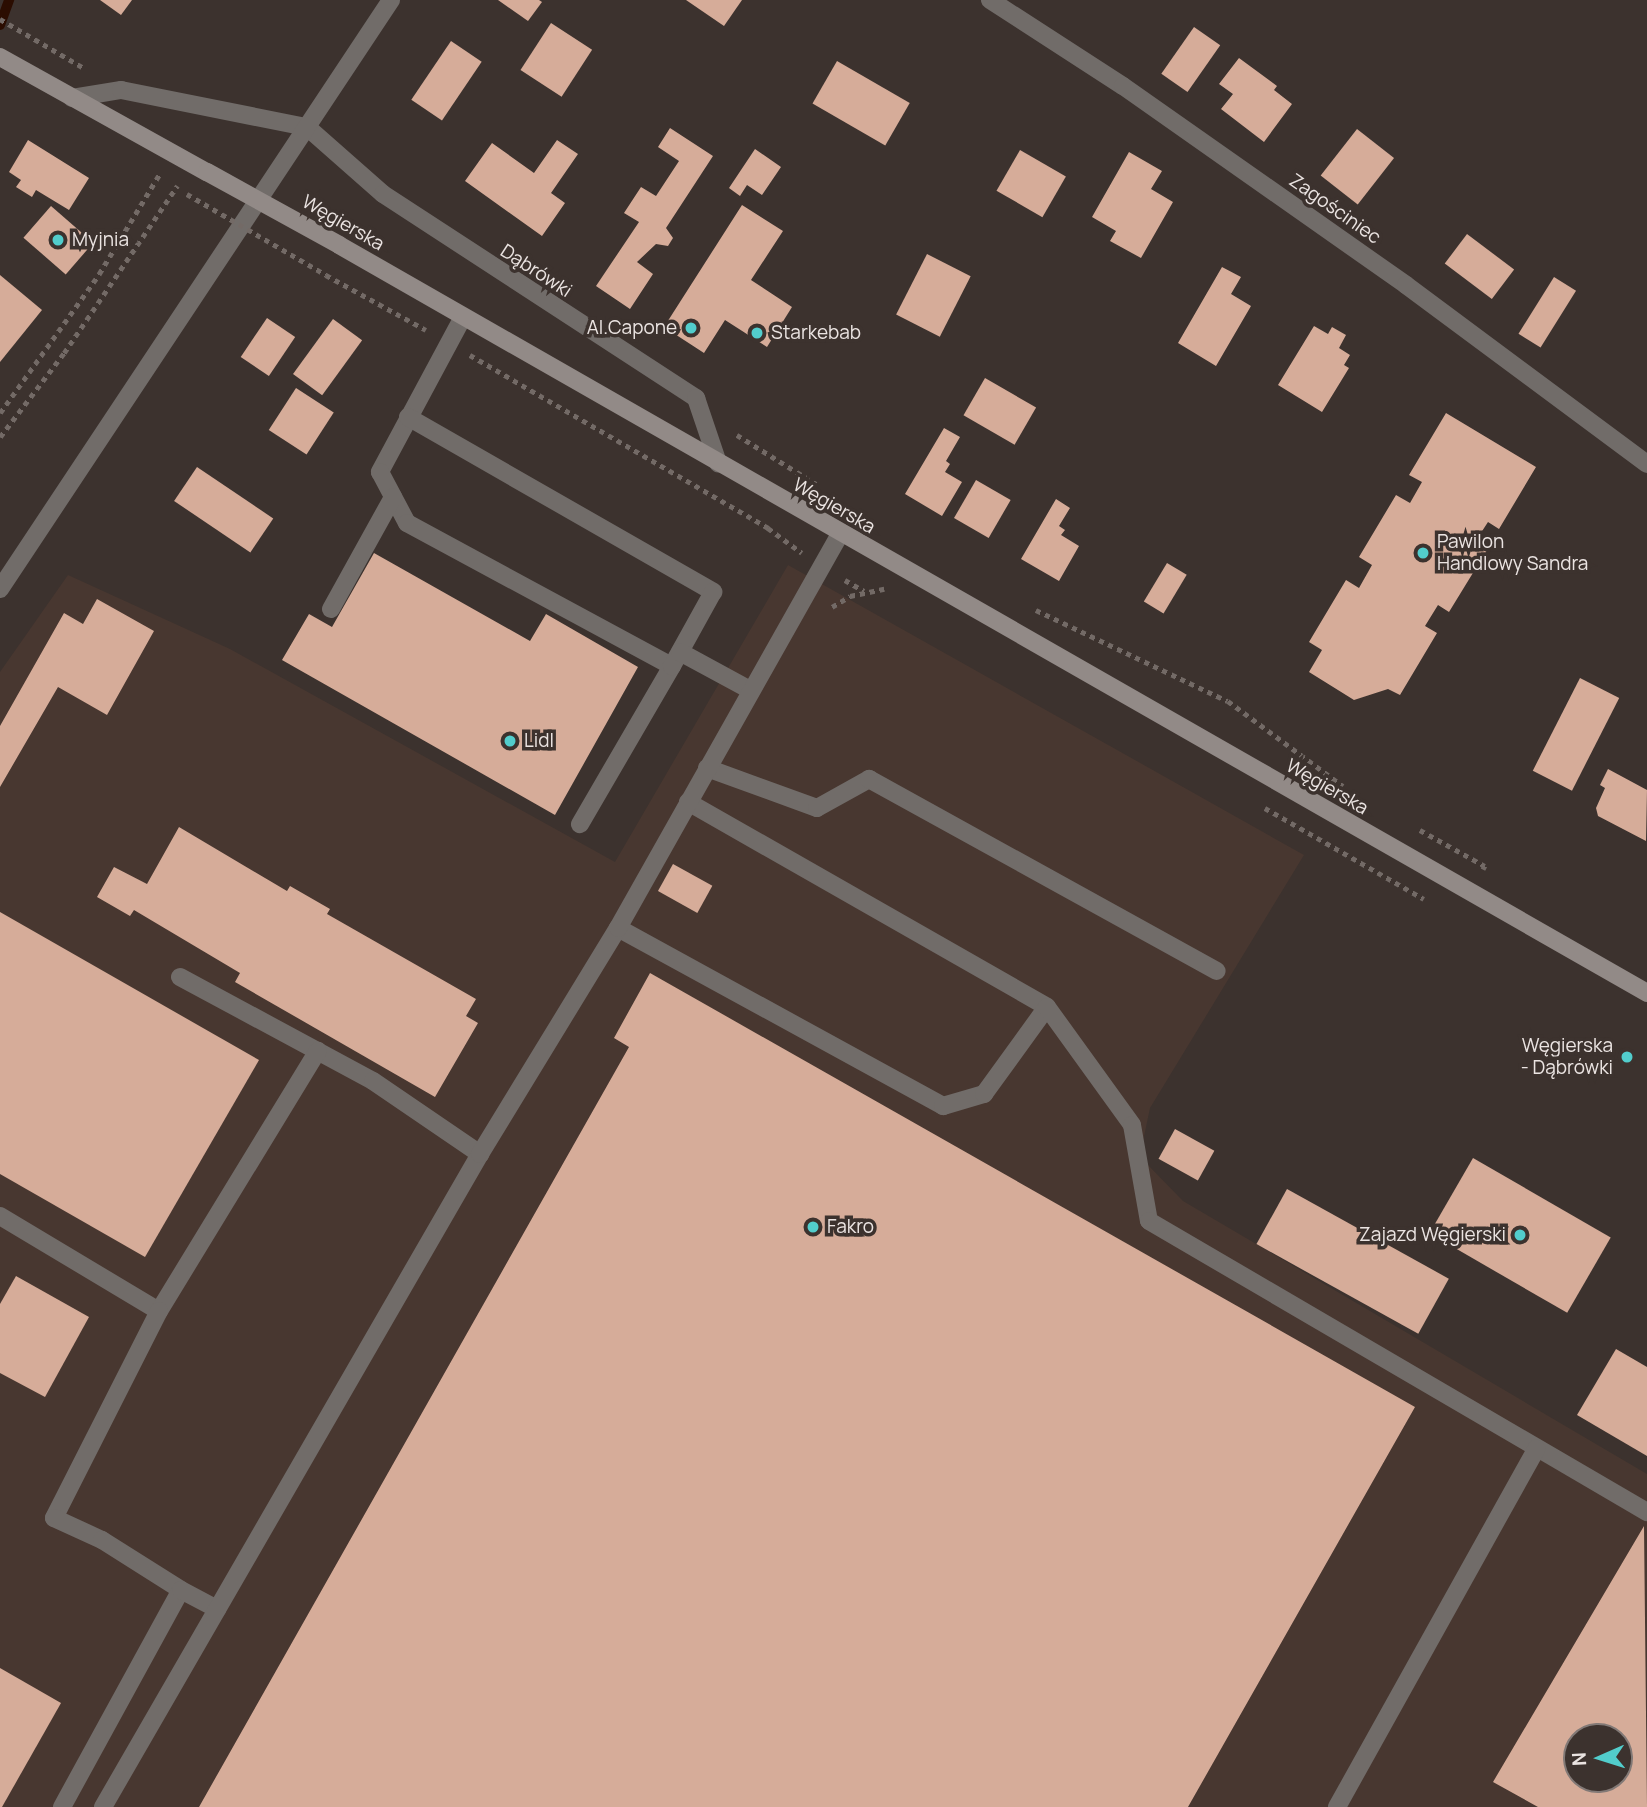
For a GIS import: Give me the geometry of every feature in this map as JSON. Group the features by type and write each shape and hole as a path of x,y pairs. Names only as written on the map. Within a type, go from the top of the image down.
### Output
{"main road":[{"name":"Węgierska","path":"8,61 339,245 840,534 1647,993"}],"street":[{"path":"0,589 264,198 307,127 391,0"},
{"name":"Zagościniec","path":"990,0 1123,86 1394,277 1647,464"},
{"path":"72,98 121,90 307,127"},
{"name":"Dąbrówki","path":"307,127 383,194 696,398 718,463"},
{"path":"463,317 447,342 380,472 407,523 676,659 750,690"},
{"path":"408,417 713,592 579,824"},
{"path":"331,609 393,497"},
{"path":"103,1807 480,1154 618,928 840,534"},
{"path":"707,768 817,808 869,779 1217,971"},
{"path":"688,802 1047,1007 1132,1125 1149,1221 1647,1512"},
{"path":"618,928 943,1106 984,1094 1047,1007"},
{"path":"180,977 373,1081 480,1154"},
{"path":"217,1609 181,1590 102,1540 54,1518 159,1311 318,1051"},
{"path":"0,1216 159,1311"},
{"path":"1344,1805 1536,1449"},
{"path":"62,1807 181,1590"}],"path":[{"path":"0,19 27,36"},
{"path":"0,413 99,274 158,177 168,151"},
{"path":"0,437 199,168"},
{"path":"187,194 744,513 821,567 865,592"},
{"path":"702,415 821,488"},
{"path":"826,616 833,604 865,592 881,587 892,594"},
{"path":"1024,605 1228,701 1347,789"},
{"path":"1258,804 1433,904"},
{"path":"1416,827 1486,866 1470,893"}],"shaded area":[{"path":"788,565 1304,855 1150,1108 1142,1146 1147,1164 1183,1201 1647,1474 1647,1807 0,1807 0,672 68,575 230,649 615,862"}],"building":[{"path":"100,0 132,0 121,15"},
{"path":"498,0 539,0 542,2 528,21"},
{"path":"686,0 742,0 724,26"},
{"path":"551,23 592,50 562,97 521,70"},
{"path":"1194,27 1220,45 1188,92 1161,74"},
{"path":"451,41 482,62 442,121 411,100"},
{"path":"1239,58 1277,86 1274,90 1292,104 1264,142 1221,109 1233,94 1219,84"},
{"path":"837,61 910,103 885,145 812,103"},
{"path":"670,128 713,156 666,228 673,238 668,246 656,244 637,262 653,274 630,309 596,286 639,222 624,213 641,187 656,196 679,161 658,147"},
{"path":"1357,129 1394,158 1358,204 1321,175"},
{"path":"28,140 89,178 69,210 36,190 32,197 16,187 21,180 9,172"},
{"path":"557,140 578,154 551,193 565,203 542,236 465,181 492,143 534,173"},
{"path":"755,149 781,167 762,195 747,185 740,196 729,188"},
{"path":"1020,150 1066,176 1042,217 996,191"},
{"path":"1129,152 1162,171 1151,189 1173,202 1141,258 1110,241 1116,231 1092,217"},
{"path":"742,205 783,231 751,280 792,307 767,347 725,320 704,353 664,327"},
{"name":"Myjnia","path":"51,206 93,243 66,274 23,238"},
{"path":"1467,234 1514,270 1492,299 1445,264"},
{"path":"927,254 971,276 940,337 896,315"},
{"path":"1222,267 1241,277 1231,294 1251,306 1216,366 1178,343"},
{"path":"0,275 42,310 0,362"},
{"path":"1554,277 1576,291 1541,348 1518,334"},
{"path":"267,318 295,337 269,376 241,357"},
{"path":"333,319 362,340 322,395 293,374"},
{"path":"1314,326 1328,334 1332,327 1346,335 1339,348 1350,355 1344,365 1349,368 1322,412 1278,385"},
{"path":"985,378 1036,407 1015,445 964,415"},
{"path":"296,388 334,413 307,454 269,430"},
{"name":"Pawilon Handlowy Sandra","path":"1446,413 1536,467 1499,529 1488,522 1475,542 1487,550 1449,612 1438,605 1425,626 1437,633 1400,695 1388,689 1354,700 1309,672 1322,650 1309,642 1346,580 1359,588 1372,565 1359,557 1396,495 1410,503 1422,482 1409,475"},
{"path":"944,428 960,437 946,461 950,464 945,472 962,482 942,516 905,494"},
{"path":"197,467 273,518 250,552 174,501"},
{"path":"976,480 1011,500 989,538 954,518"},
{"path":"1056,499 1070,508 1059,526 1065,530 1061,535 1079,546 1059,581 1021,559"},
{"name":"Lidl","path":"374,553 530,641 546,614 638,667 555,815 282,660 309,614 332,627"},
{"path":"1167,563 1187,575 1164,613 1144,602"},
{"path":"97,599 154,631 107,715 58,687 0,787 0,726 64,613 83,624"},
{"path":"1580,678 1619,698 1572,791 1533,771"},
{"path":"1608,769 1647,790 1646,841 1598,816 1596,808 1605,788 1600,785"},
{"path":"179,827 287,891 290,886 330,909 327,914 476,999 466,1016 478,1023 435,1097 235,982 240,973 134,910 130,916 97,897 114,867 147,884"},
{"path":"673,864 712,886 697,913 658,891"},
{"path":"0,912 259,1060 145,1257 0,1174"},
{"name":"Fakro","path":"650,973 1415,1407 1188,1807 199,1807 629,1047 614,1038"},
{"path":"1175,1129 1214,1151 1198,1181 1159,1159"},
{"name":"Zajazd Węgierski","path":"1473,1158 1611,1238 1567,1313 1430,1233"},
{"path":"1287,1189 1449,1279 1418,1334 1256,1244"},
{"path":"16,1276 89,1317 45,1397 0,1373 0,1304"},
{"path":"1616,1349 1647,1367 1647,1456 1577,1415"},
{"path":"1644,1526 1647,1807 1538,1807 1493,1782"},
{"path":"0,1668 61,1703 2,1807 0,1807"}],"waterway":[{"path":"0,25 9,0"}],"place":[{"name":"Myjnia","path":"58,240"},
{"name":"Al.Capone","path":"691,328"},
{"name":"Starkebab","path":"757,333"},
{"name":"Pawilon Handlowy Sandra","path":"1423,553"},
{"name":"Lidl","path":"510,741"},
{"name":"Węgierska - Dąbrówki","path":"1627,1057"},
{"name":"Fakro","path":"813,1227"},
{"name":"Zajazd Węgierski","path":"1520,1235"}]}
